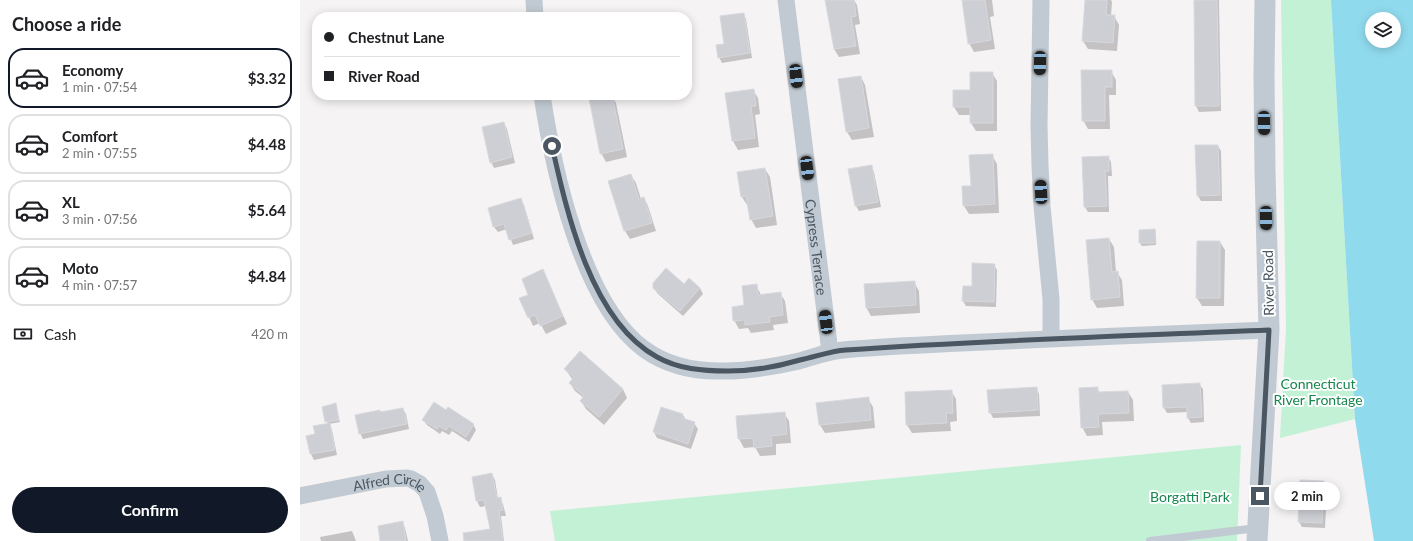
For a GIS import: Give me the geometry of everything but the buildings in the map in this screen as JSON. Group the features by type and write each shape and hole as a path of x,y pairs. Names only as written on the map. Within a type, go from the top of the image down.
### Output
{"street":[{"path":"534,0 535,12"},
{"name":"Cypress Terrace","path":"786,0 830,352"},
{"path":"1041,0 1039,125 1040,166 1042,206 1051,299 1051,338"},
{"name":"River Road","path":"1257,534 1269,330 1264,147 1265,0"},
{"path":"543,100 546,122 563,194 583,256 593,280 613,316 633,339 643,348 671,364 708,371 729,371 763,368 842,350 1051,338 1269,330"},
{"name":"Alfred Circle","path":"300,496 386,479 411,479 420,484 427,492 435,516 440,541"}],"lane":[{"path":"1150,541 1257,534"}],"green space":[{"name":"Connecticut River Frontage","path":"1281,0 1331,0 1355,419 1280,438 1286,328"},
{"name":"Borgatti Park","path":"1241,445 1237,541 555,541 550,511"}],"water":[{"path":"1331,0 1413,0 1413,541 1374,541 1355,419"}],"route":[{"path":"552,146 563,194 572,223 598,292 613,316 633,339 643,348 671,364 701,370 729,371 763,368 842,350 1051,338 1269,330 1260,496"}]}
